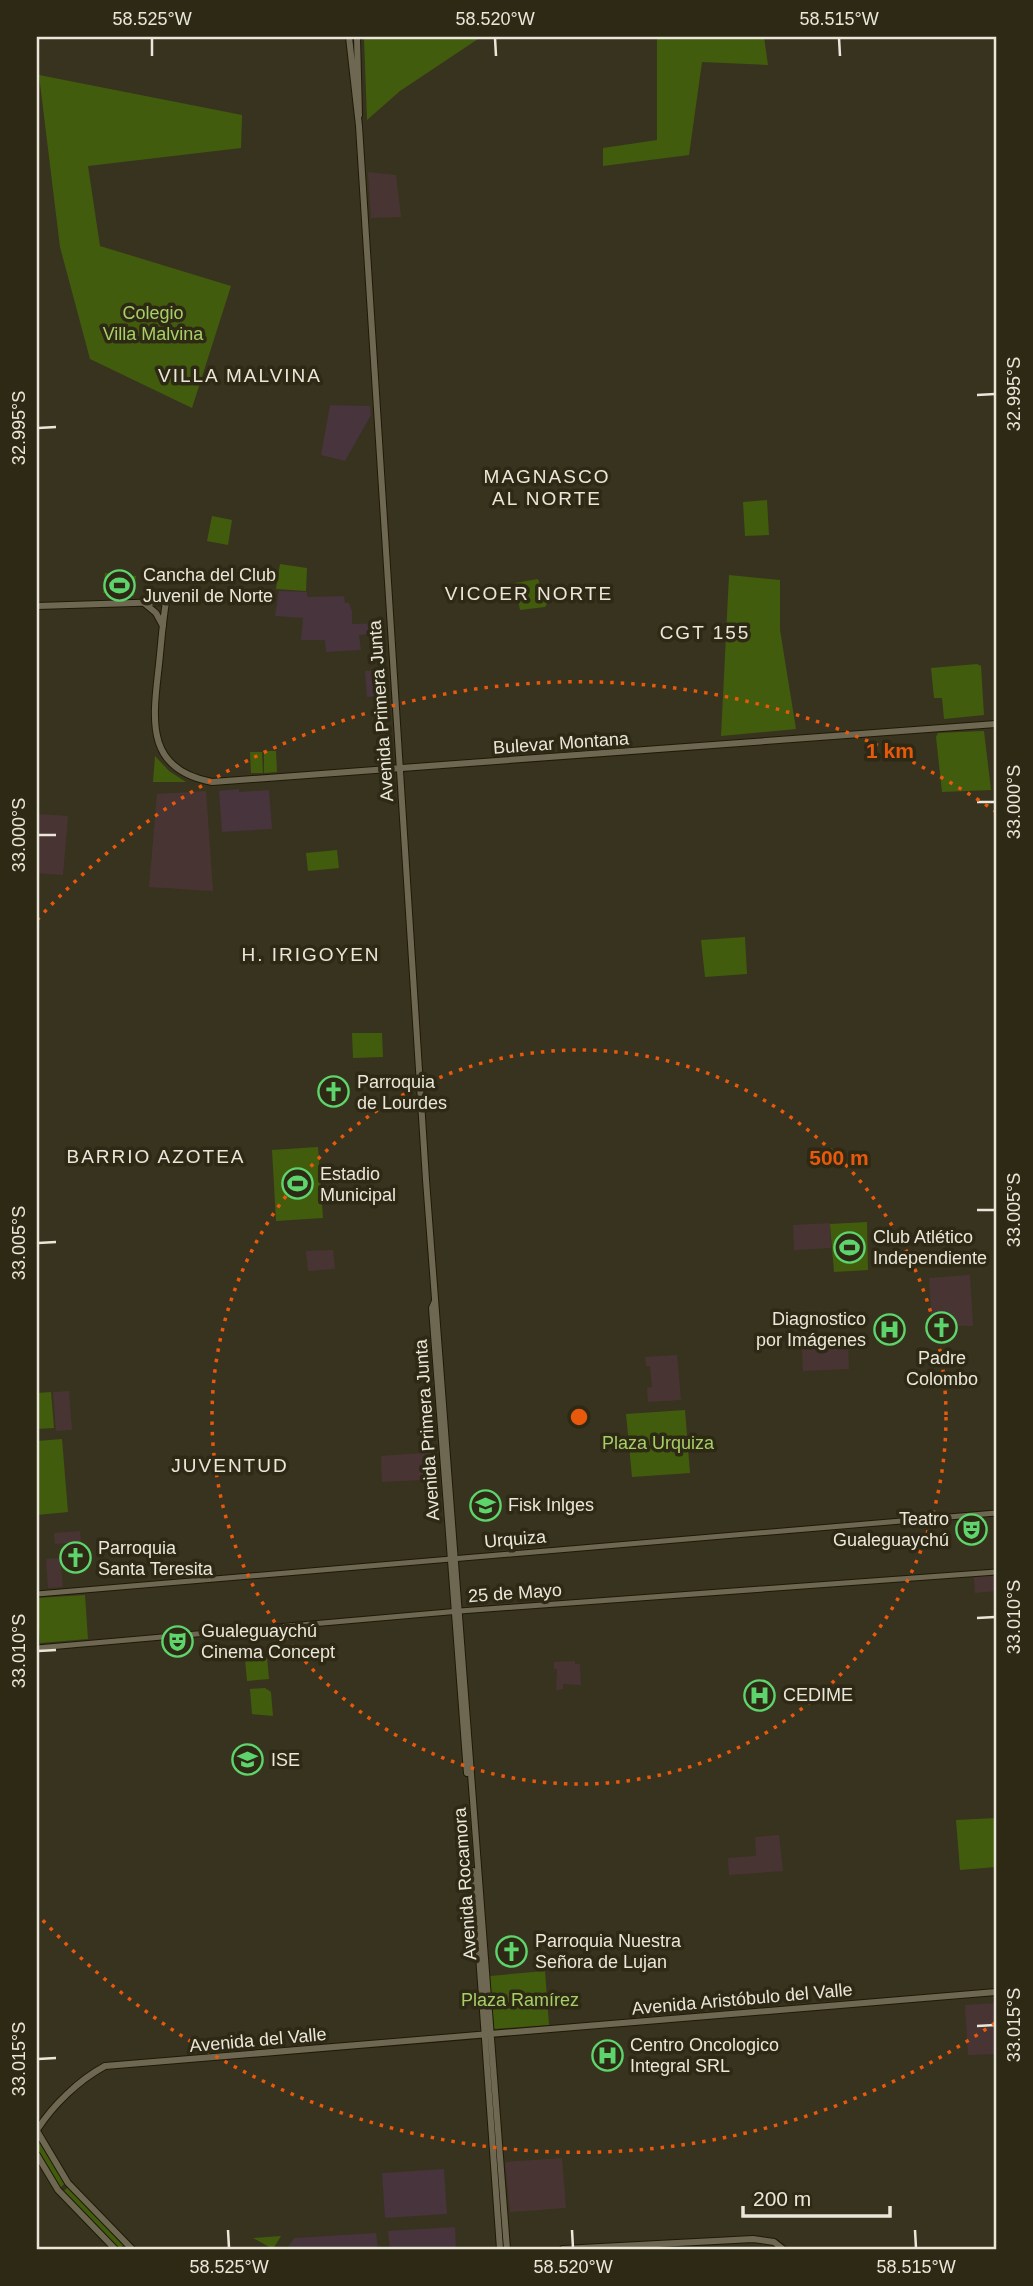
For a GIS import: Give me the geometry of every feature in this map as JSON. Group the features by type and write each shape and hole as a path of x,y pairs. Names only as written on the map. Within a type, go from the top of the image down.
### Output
{"main road":[{"path":"349,37 358,120"},
{"path":"357,37 361,108 358,120"},
{"name":"Avenida Primera Junta","path":"358,120 435,1301 432,1308 453,1558"},
{"path":"37,606 142,602 154,608 163,626"},
{"path":"154,608 166,602 163,626"},
{"name":"Bulevar Montana","path":"163,626 154,729 162,752 171,763 188,776 212,782 996,724"},
{"name":"Avenida Rocamora","path":"453,1558 488,2034 500,2249"},
{"name":"Avenida Aristóbulo del Valle","path":"488,2034 996,1992"},
{"name":"Avenida Rocamora","path":"488,2034 508,2249"},
{"name":"Avenida del Valle","path":"46,2115 105,2066 488,2034"},
{"path":"37,2120 46,2115"},
{"path":"46,2115 37,2130 60,2172 85,2204 132,2249"},
{"path":"37,2155 58,2190 115,2249"},
{"path":"563,2249 753,2239 774,2242 783,2249"}],"street":[{"name":"Urquiza","path":"37,1594 996,1513"},
{"name":"25 de Mayo","path":"37,1648 457,1612 996,1572"}],"shaded area":[{"path":"368,172 396,175 401,217 371,218"},
{"path":"330,405 370,406 371,415 345,461 321,455"},
{"path":"279,591 307,592 307,597 344,596 345,603 349,603 352,611 352,624 382,623 383,633 359,635 361,650 326,652 325,640 301,640 303,618 275,616"},
{"path":"386,670 388,695 367,697 365,671"},
{"path":"239,789 239,792 269,790 272,829 222,832 219,791"},
{"path":"206,791 213,891 149,887 157,794"},
{"path":"37,814 68,816 63,875 37,873"},
{"path":"830,1223 831,1248 794,1250 793,1225"},
{"path":"333,1250 335,1269 308,1271 306,1251"},
{"path":"970,1275 973,1326 932,1325 929,1278"},
{"path":"848,1345 849,1369 803,1371 802,1347"},
{"path":"677,1355 681,1400 648,1402 647,1388 652,1387 650,1366 646,1366 645,1357"},
{"path":"69,1391 72,1430 56,1431 53,1392"},
{"path":"437,1452 438,1479 382,1482 381,1456"},
{"path":"80,1531 81,1542 55,1544 54,1533"},
{"path":"60,1558 63,1587 48,1588 46,1559"},
{"path":"995,1575 996,1591 975,1593 974,1577"},
{"path":"575,1661 575,1664 580,1664 581,1685 563,1684 563,1689 556,1690 557,1669 554,1669 554,1662"},
{"path":"779,1835 783,1871 729,1875 728,1858 756,1856 755,1837"},
{"path":"996,2003 996,2054 968,2055 965,2005"},
{"path":"562,2158 566,2208 510,2212 505,2162"},
{"path":"444,2169 447,2214 385,2218 382,2173"},
{"path":"455,2227 456,2249 390,2249 388,2231"},
{"path":"376,2233 378,2249 287,2249 294,2238"}],"green space":[{"path":"364,37 481,37 400,91 367,120"},
{"path":"657,37 764,37 768,65 702,62 689,155 603,166 603,148 657,140"},
{"name":"Colegio Villa Malvina","path":"39,75 242,115 241,148 88,166 100,246 231,286 192,408 90,359 60,247"},
{"path":"767,500 769,535 745,536 743,502"},
{"path":"212,516 232,520 228,545 207,541"},
{"path":"280,564 307,568 306,591 276,589"},
{"name":"Cancha del Club Juvenil de Norte","path":"105,573 136,576 134,596 103,593"},
{"path":"729,575 780,580 780,630 796,729 721,736"},
{"path":"538,579 547,604 545,607 520,610 515,583"},
{"path":"977,664 981,666 984,715 944,719 942,698 934,698 931,668"},
{"path":"984,731 991,790 942,792 936,737 938,733"},
{"path":"264,751 276,751 277,772 264,773"},
{"path":"250,752 262,752 263,773 251,773"},
{"path":"155,756 169,771 186,782 153,782"},
{"path":"337,850 339,868 308,871 306,853"},
{"path":"745,937 747,974 705,977 701,940"},
{"path":"352,1033 382,1033 383,1057 353,1058"},
{"name":"Estadio Municipal","path":"318,1147 323,1218 276,1221 272,1150"},
{"name":"Club Atlético Independiente","path":"867,1222 868,1270 834,1272 830,1224"},
{"path":"51,1392 54,1428 37,1429 37,1393"},
{"name":"Plaza Urquiza","path":"685,1410 690,1473 632,1477 626,1414"},
{"path":"62,1439 68,1512 37,1515 37,1441"},
{"path":"85,1595 88,1639 40,1643 37,1598"},
{"path":"267,1657 269,1679 247,1681 245,1659"},
{"path":"265,1688 271,1692 273,1716 252,1714 250,1689"},
{"path":"996,1818 996,1867 960,1870 956,1820"},
{"name":"Plaza Ramírez","path":"545,1971 549,2025 494,2029 490,1976"},
{"path":"40,2143 65,2183 60,2188 37,2150"},
{"path":"68,2187 123,2245 119,2249 63,2192"},
{"path":"281,2236 273,2249 253,2238"}],"place":[{"name":"Cancha del Club Juvenil de Norte","path":"120,585"},
{"name":"Parroquia de Lourdes","path":"334,1092"},
{"name":"Estadio Municipal","path":"297,1184"},
{"name":"Club Atlético Independiente","path":"850,1247"},
{"name":"Padre Colombo","path":"942,1328"},
{"name":"Diagnostico por Imágenes","path":"889,1329"},
{"name":"Fisk Inlges","path":"485,1505"},
{"name":"Teatro Gualeguaychú","path":"972,1529"},
{"name":"Parroquia Santa Teresita","path":"75,1558"},
{"name":"Gualeguaychú Cinema Concept","path":"178,1641"},
{"name":"CEDIME","path":"760,1695"},
{"name":"ISE","path":"248,1760"},
{"name":"Parroquia Nuestra Señora de Lujan","path":"512,1951"},
{"name":"Centro Oncologico Integral SRL","path":"607,2055"}],"district":[{"name":"VILLA MALVINA","path":"240,375"},
{"name":"MAGNASCO AL NORTE","path":"547,487"},
{"name":"VICOER NORTE","path":"529,593"},
{"name":"CGT 155","path":"705,632"},
{"name":"H. IRIGOYEN","path":"311,954"},
{"name":"BARRIO AZOTEA","path":"156,1156"},
{"name":"JUVENTUD","path":"230,1465"}]}
